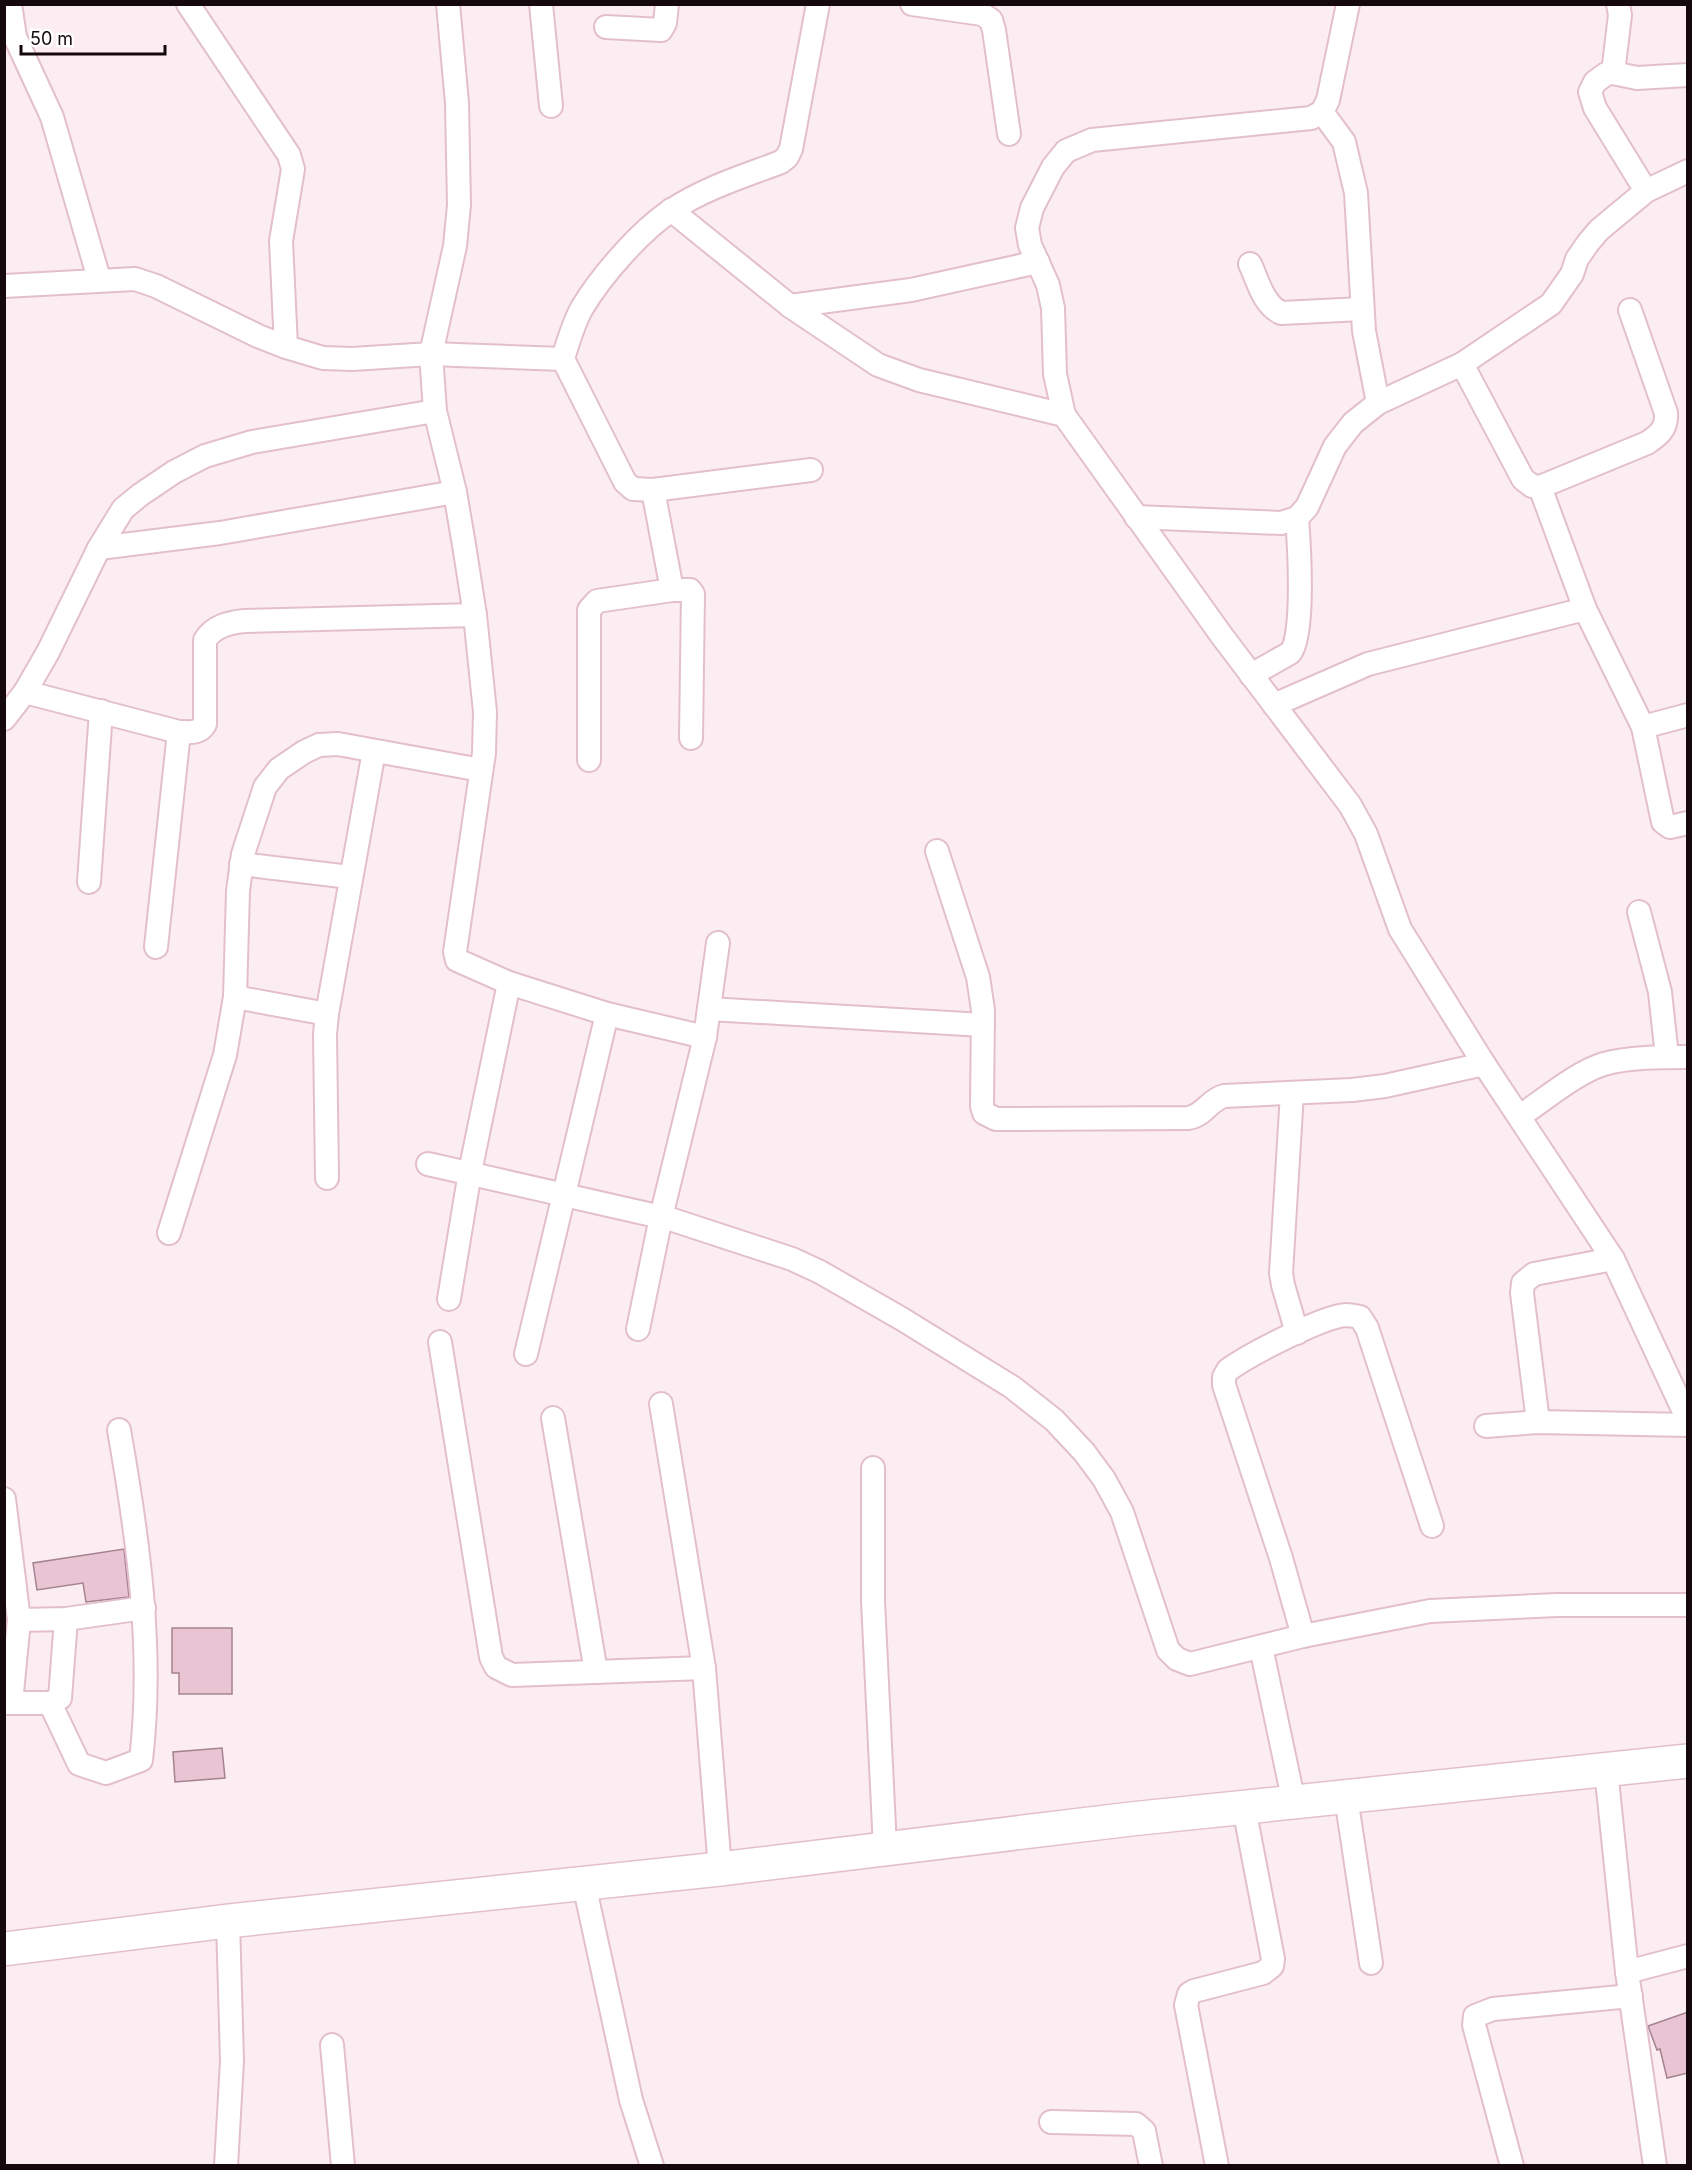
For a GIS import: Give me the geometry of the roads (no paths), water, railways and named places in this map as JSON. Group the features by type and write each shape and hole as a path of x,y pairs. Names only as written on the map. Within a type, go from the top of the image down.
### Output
{"highway":[{"path":"4,1948 228,1921 720,1869 1244,1808 1688,1761"}],"street":[{"path":"10,4 15,37 52,117 99,279"},
{"path":"188,4 289,155 293,170 281,241 286,347"},
{"path":"448,4 457,103 459,205 454,246 432,354 435,411 455,492 475,615 485,712 481,770 455,952 457,960 509,983 607,1014 705,1037"},
{"path":"541,4 551,106"},
{"path":"606,27 661,30 664,28 667,4"},
{"path":"811,470 653,490 633,489 625,482 563,359 582,307 626,249 671,210 713,188 781,162 787,157 791,149 818,4"},
{"path":"1348,4 1328,100 1322,112 1311,118 1092,140 1066,151 1053,167 1032,208 1028,228 1030,245 1048,285 1053,308 1055,374 1064,415 1251,675 1350,805 1366,834 1400,929 1484,1064 1613,1259 1688,1420"},
{"path":"1613,73 1620,15 1618,4"},
{"path":"923,6 982,14 991,20 1009,135"},
{"path":"1646,191 1590,97 1590,92 1595,82 1606,74 1613,73 1637,78 1688,75"},
{"path":"1322,112 1344,142 1356,193 1364,331 1378,403"},
{"path":"1136,517 1274,523 1297,518 1307,507 1335,446 1353,423 1378,403 1462,364 1551,304 1572,274 1577,259 1599,230 1646,191 1688,171"},
{"path":"671,210 790,306 878,365 919,380 1064,415"},
{"path":"790,306 911,290 1038,262"},
{"path":"1250,264 1268,303 1281,312 1362,309"},
{"path":"4,286 99,279 135,279 156,286 258,336 323,358 352,359 432,354 563,359"},
{"path":"1462,364 1523,479 1532,486 1540,487 1647,443 1659,435 1664,428 1666,413 1630,310"},
{"path":"4,718 25,692 48,652 99,548 123,509 140,495 174,472 205,456 252,442 435,411"},
{"path":"1540,487 1585,609 1643,727 1664,822 1670,827 1688,823"},
{"path":"653,490 672,590"},
{"path":"99,548 220,533 455,492"},
{"path":"1251,675 1290,653 1295,648 1298,638 1297,518"},
{"path":"589,760 590,610 597,601 672,590 690,590 694,599 692,738"},
{"path":"1274,705 1368,664 1585,609"},
{"path":"25,692 179,732 195,733 205,724 205,640 209,634 228,623 475,615"},
{"path":"89,882 100,711"},
{"path":"1643,727 1688,715"},
{"path":"156,947 179,732"},
{"path":"170,1233 225,1055 235,997 241,864 265,787 279,770 319,745 338,744 481,770"},
{"path":"327,1178 325,1034 327,1014 374,751"},
{"path":"937,851 978,978 983,1010 982,1106 984,1113 996,1119 1188,1118 1201,1114 1217,1098 1224,1096 1352,1090 1385,1086 1484,1064"},
{"path":"241,864 350,877"},
{"path":"1520,1116 1588,1071 1605,1064 1677,1057 1639,912"},
{"path":"638,1329 661,1217 705,1037 718,943"},
{"path":"448,1299 470,1172 509,983"},
{"path":"235,997 327,1014"},
{"path":"709,1009 983,1025"},
{"path":"526,1354 607,1014"},
{"path":"1292,1093 1281,1273 1297,1333"},
{"path":"428,1164 661,1217 792,1259 820,1272 902,1319 1012,1387 1054,1420 1084,1452 1104,1479 1122,1512 1168,1650 1177,1659 1190,1664 1303,1636 1430,1611 1557,1605 1688,1605"},
{"path":"1538,1422 1522,1293 1523,1283 1534,1274 1613,1259"},
{"path":"1303,1636 1281,1557 1224,1385 1224,1377 1228,1370 1297,1333 1346,1315 1360,1317 1367,1328 1432,1526"},
{"path":"441,1342 491,1657 496,1667 512,1675 704,1668"},
{"path":"661,1404 704,1668 720,1869"},
{"path":"553,1418 596,1672"},
{"path":"1486,1426 1538,1422 1688,1425"},
{"path":"50,1703 79,1764 106,1773 141,1760 145,1727 144,1608 129,1488 119,1430"},
{"path":"873,1468 873,1601 885,1848"},
{"path":"4,1499 19,1620 8,1702 50,1703 56,1701 61,1693 66,1619"},
{"path":"19,1620 66,1619 144,1608"},
{"path":"1261,1647 1294,1803"},
{"path":"1606,1770 1627,1972 1655,2166"},
{"path":"1346,1797 1371,1963"},
{"path":"1217,2166 1186,2005 1189,1994 1194,1991 1263,1973 1272,1966 1273,1959 1244,1808"},
{"path":"584,1884 630,2100 652,2166"},
{"path":"226,2166 232,2061 228,1921"},
{"path":"1627,1972 1688,1956"},
{"path":"1512,2166 1474,2025 1475,2016 1493,2009 1631,1996"},
{"path":"332,2046 343,2166"},
{"path":"1051,2122 1136,2124 1144,2131 1151,2166"}]}
